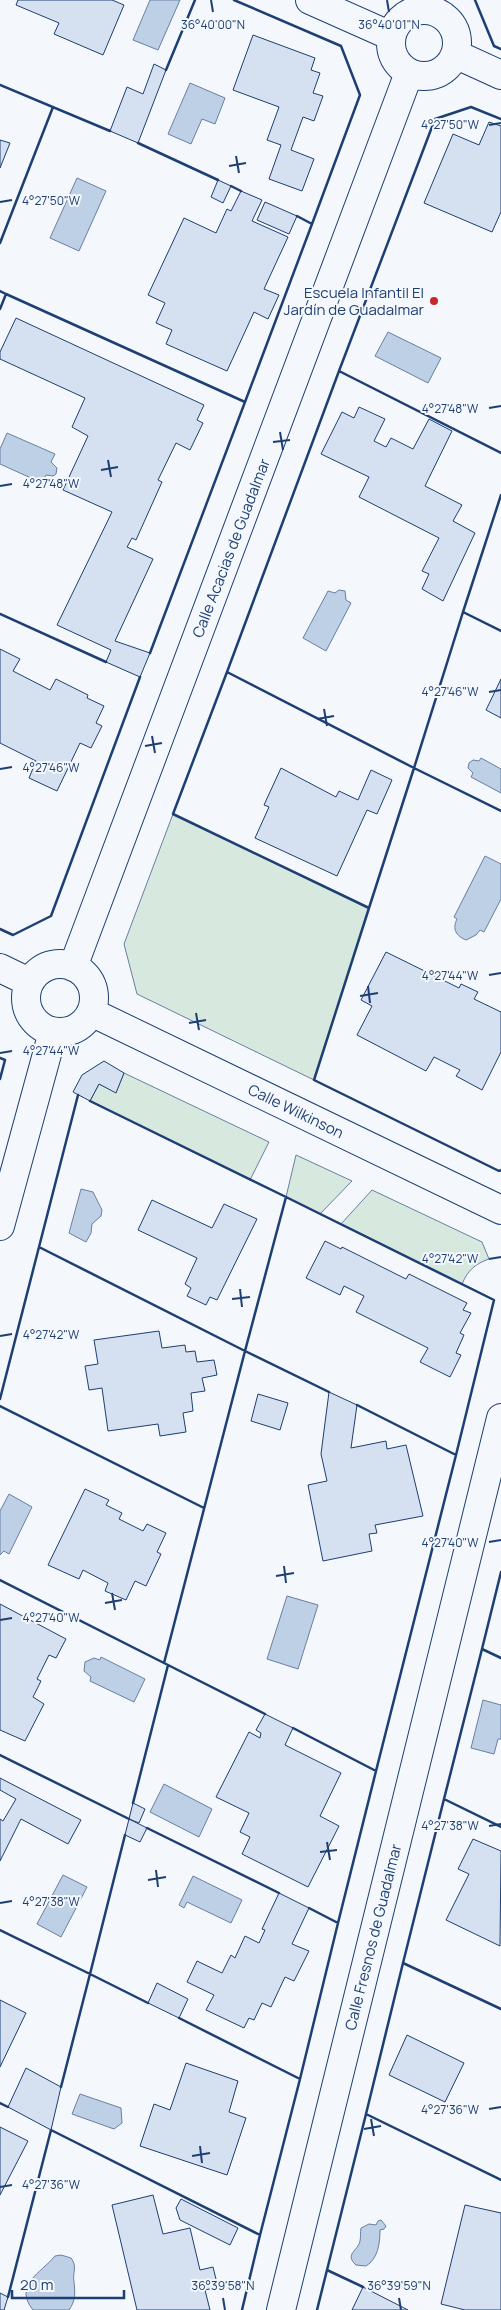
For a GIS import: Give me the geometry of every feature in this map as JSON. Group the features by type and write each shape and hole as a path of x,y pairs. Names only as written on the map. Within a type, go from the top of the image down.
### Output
{"street":[{"path":"310,0 391,36"},
{"path":"435,5 453,28 457,44 455,54 442,71 420,76 400,67 394,58 391,36 395,26 402,18 411,12 435,5"},
{"path":"455,54 501,75"},
{"name":"Calle Acacias de Guadalmar","path":"73,967 410,73"},
{"path":"61,964 73,967 82,972 91,986 94,1001 91,1012 76,1029 53,1032 41,1028 26,1007 25,994 29,982 37,972 48,966 61,964"},
{"path":"0,968 29,982"},
{"name":"Calle Wilkinson","path":"91,1012 501,1210"},
{"path":"0,1226 53,1032"},
{"name":"Calle Fresnos de Guadalmar","path":"281,2310 501,1418"}],"shaded area":[{"path":"173,814 369,908 314,1080 137,994 124,944"},
{"path":"124,1073 269,1142 250,1180 90,1101 99,1084 116,1092"},
{"path":"296,1155 352,1181 320,1214 286,1197"},
{"path":"372,1190 482,1242 489,1259 472,1268 462,1284 341,1224"}],"water":[{"path":"150,0 180,0 158,50 133,40"},
{"path":"190,83 225,98 215,124 202,119 191,144 168,134"},
{"path":"77,178 106,191 79,251 50,238"},
{"path":"388,332 441,358 428,383 375,356"},
{"path":"7,433 55,454 51,462 57,468 56,474 53,476 46,475 42,483 0,464 0,449"},
{"path":"339,590 345,591 346,600 351,603 326,651 303,638 328,591 335,593"},
{"path":"481,758 501,769 501,793 471,777 473,773 468,768 469,763 473,760 479,761"},
{"path":"485,856 501,864 501,899 484,932 480,930 476,935 466,940 456,932 457,919 454,917"},
{"path":"81,1189 93,1192 102,1210 101,1216 92,1224 91,1233 86,1242 69,1233"},
{"path":"9,1494 32,1507 9,1554 4,1551 0,1555 0,1511"},
{"path":"287,1596 318,1605 298,1669 267,1659"},
{"path":"101,1657 145,1679 134,1702 90,1681 91,1677 84,1671 85,1662 94,1658 100,1660"},
{"path":"483,1700 501,1705 501,1739 498,1739 494,1754 471,1748"},
{"path":"164,1784 212,1809 199,1837 150,1812"},
{"path":"63,1875 87,1887 61,1937 37,1924"},
{"path":"193,1876 242,1900 231,1923 187,1902 184,1908 179,1905"},
{"path":"80,2094 121,2108 122,2123 114,2129 72,2114"},
{"path":"381,2220 386,2226 380,2230 376,2255 366,2266 356,2265 351,2255 359,2244 361,2228 369,2224 376,2225"},
{"path":"61,2255 71,2258 74,2264 75,2290 73,2303 69,2310 33,2310 26,2293 27,2286 55,2256"}],"building":[{"path":"18,0 112,0 124,5 103,55 54,34 59,23 16,5"},
{"path":"253,35 315,58 311,70 320,73 313,93 323,96 314,121 303,117 291,150 314,159 302,191 269,179 281,145 267,140 279,107 233,90"},
{"path":"154,64 166,70 138,143 110,131 127,87 143,94"},
{"path":"489,122 501,126 501,212 492,232 424,203 453,134 479,145"},
{"path":"0,140 10,143 0,168"},
{"path":"218,180 231,186 223,203 211,197"},
{"path":"241,191 262,200 252,221 288,237 264,289 279,295 268,319 254,312 227,371 166,344 172,330 156,323 165,303 148,295 184,218 216,233 227,209 231,211"},
{"path":"265,202 297,216 289,234 257,220"},
{"path":"16,318 204,405 197,420 203,423 190,450 176,443 158,480 162,482 136,540 132,538 127,547 153,559 115,641 150,653 140,677 106,662 111,650 57,625 112,512 63,490 88,436 72,427 85,398 0,359 0,352"},
{"path":"359,407 385,419 374,441 386,447 391,438 413,449 429,419 452,431 425,486 462,505 453,521 475,533 443,601 422,589 429,574 422,571 439,538 359,497 369,477 321,454 342,412 354,418"},
{"path":"0,649 20,659 13,671 50,690 56,679 88,695 87,698 104,706 96,723 102,726 91,748 80,743 57,791 29,778 36,761 0,743"},
{"path":"501,679 501,718 486,710"},
{"path":"281,768 336,797 339,791 358,800 371,770 392,780 377,814 367,810 337,876 255,838 269,807 264,805"},
{"path":"386,952 459,988 461,984 478,992 474,999 501,1012 501,1052 482,1090 456,1076 460,1070 434,1057 426,1071 357,1035 372,1006 361,1000"},
{"path":"104,1061 124,1073 116,1093 99,1084 90,1101 73,1092 82,1075"},
{"path":"152,1200 212,1228 224,1204 257,1219 217,1300 210,1297 206,1305 187,1296 191,1288 185,1284 197,1258 138,1230"},
{"path":"325,1241 341,1249 342,1247 406,1279 409,1274 467,1303 463,1310 471,1313 460,1333 464,1335 456,1353 461,1355 450,1377 420,1362 428,1348 356,1312 364,1296 344,1286 340,1295 306,1278"},
{"path":"159,1331 162,1348 185,1345 186,1352 195,1351 197,1362 214,1360 217,1375 202,1378 205,1391 191,1393 193,1411 183,1413 186,1432 160,1436 158,1424 108,1431 102,1388 89,1390 85,1366 98,1364 94,1340"},
{"path":"329,1392 357,1405 351,1448 386,1441 387,1449 406,1445 423,1516 375,1525 377,1533 369,1534 372,1551 323,1561 308,1485 327,1481 321,1454"},
{"path":"258,1394 288,1403 280,1430 251,1421"},
{"path":"85,1489 109,1500 106,1505 122,1513 119,1519 143,1531 147,1524 166,1533 157,1552 161,1554 146,1586 135,1581 126,1600 105,1591 108,1583 83,1570 79,1579 48,1565"},
{"path":"0,1604 66,1639 56,1658 49,1655 37,1679 41,1681 33,1697 44,1704 25,1741 0,1730"},
{"path":"265,1714 293,1728 285,1745 341,1773 320,1816 339,1826 308,1887 242,1854 250,1837 240,1832 249,1813 216,1797 249,1732 260,1738 261,1733 256,1730"},
{"path":"0,1778 81,1820 68,1844 21,1819 0,1861 0,1819 3,1821 16,1799 0,1790"},
{"path":"133,1803 145,1809 139,1823 129,1819"},
{"path":"129,1819 147,1828 140,1842 125,1835"},
{"path":"473,1839 501,1851 500,1946 446,1920 469,1874 458,1869"},
{"path":"279,1893 309,1908 292,1944 309,1951 294,1981 285,1977 271,2007 262,2003 254,2020 249,2018 244,2028 206,2010 214,1995 187,1982 197,1961 222,1973 231,1955 235,1958 245,1936 259,1943 265,1930 262,1929"},
{"path":"157,1983 188,1999 179,2018 148,2003"},
{"path":"0,2000 26,2013 0,2067"},
{"path":"407,2035 464,2063 445,2102 389,2075"},
{"path":"186,2063 238,2081 229,2112 246,2118 227,2175 140,2146 154,2104 170,2110"},
{"path":"26,2068 61,2087 51,2130 8,2107"},
{"path":"0,2127 28,2141 0,2195"},
{"path":"153,2195 163,2234 190,2228 200,2270 213,2267 218,2287 205,2290 210,2310 137,2310 112,2205"},
{"path":"181,2199 238,2228 230,2245 180,2220 176,2208"},
{"path":"465,2205 501,2213 501,2310 465,2310 441,2304"},
{"path":"363,2287 408,2310 352,2310"},
{"path":"0,2293 8,2297 4,2310 0,2310"}],"wall":[{"path":"166,70 195,0"},
{"path":"234,0 341,46 360,95 312,224"},
{"path":"475,0 494,46 501,49"},
{"path":"0,85 110,131"},
{"path":"0,243 53,107"},
{"path":"339,371 435,119 471,107 501,119"},
{"path":"138,143 218,180"},
{"path":"231,186 241,191"},
{"path":"6,294 245,402 312,224 297,216"},
{"path":"0,291 6,294 0,309"},
{"path":"227,672 173,814 369,908 414,768 227,672 339,371 501,453"},
{"path":"150,653 245,402"},
{"path":"501,495 463,612 501,631"},
{"path":"463,612 414,768 501,811"},
{"path":"0,614 106,662"},
{"path":"0,929 13,935 51,916 140,677"},
{"path":"369,908 314,1080 499,1171 501,1170"},
{"path":"0,1058 5,1060 0,1079"},
{"path":"78,1095 39,1247 245,1351 164,1663 265,1714"},
{"path":"90,1101 286,1197"},
{"path":"329,1392 245,1351 286,1197 494,1300 456,1455 357,1405"},
{"path":"0,1399 39,1247"},
{"path":"0,1406 204,1508"},
{"path":"293,1728 376,1771 456,1455"},
{"path":"501,1572 482,1649 501,1658"},
{"path":"0,1580 164,1663"},
{"path":"482,1649 444,1799 501,1827"},
{"path":"133,1803 168,1665"},
{"path":"0,1755 129,1819"},
{"path":"338,1923 376,1771"},
{"path":"444,1799 403,1963 501,2009"},
{"path":"147,1828 279,1893"},
{"path":"0,1930 90,1974 125,1835"},
{"path":"179,2018 300,2079 338,1923 309,1908"},
{"path":"403,1963 366,2114 501,2180"},
{"path":"61,2087 90,1974 148,2003"},
{"path":"8,2297 51,2130 260,2235 300,2079"},
{"path":"0,2103 8,2107"},
{"path":"363,2287 327,2270 366,2114"},
{"path":"242,2310 260,2235"},
{"path":"317,2310 327,2270"}],"place":[{"name":"Escuela Infantil El Jardín de Guadalmar","path":"434,301"}]}
